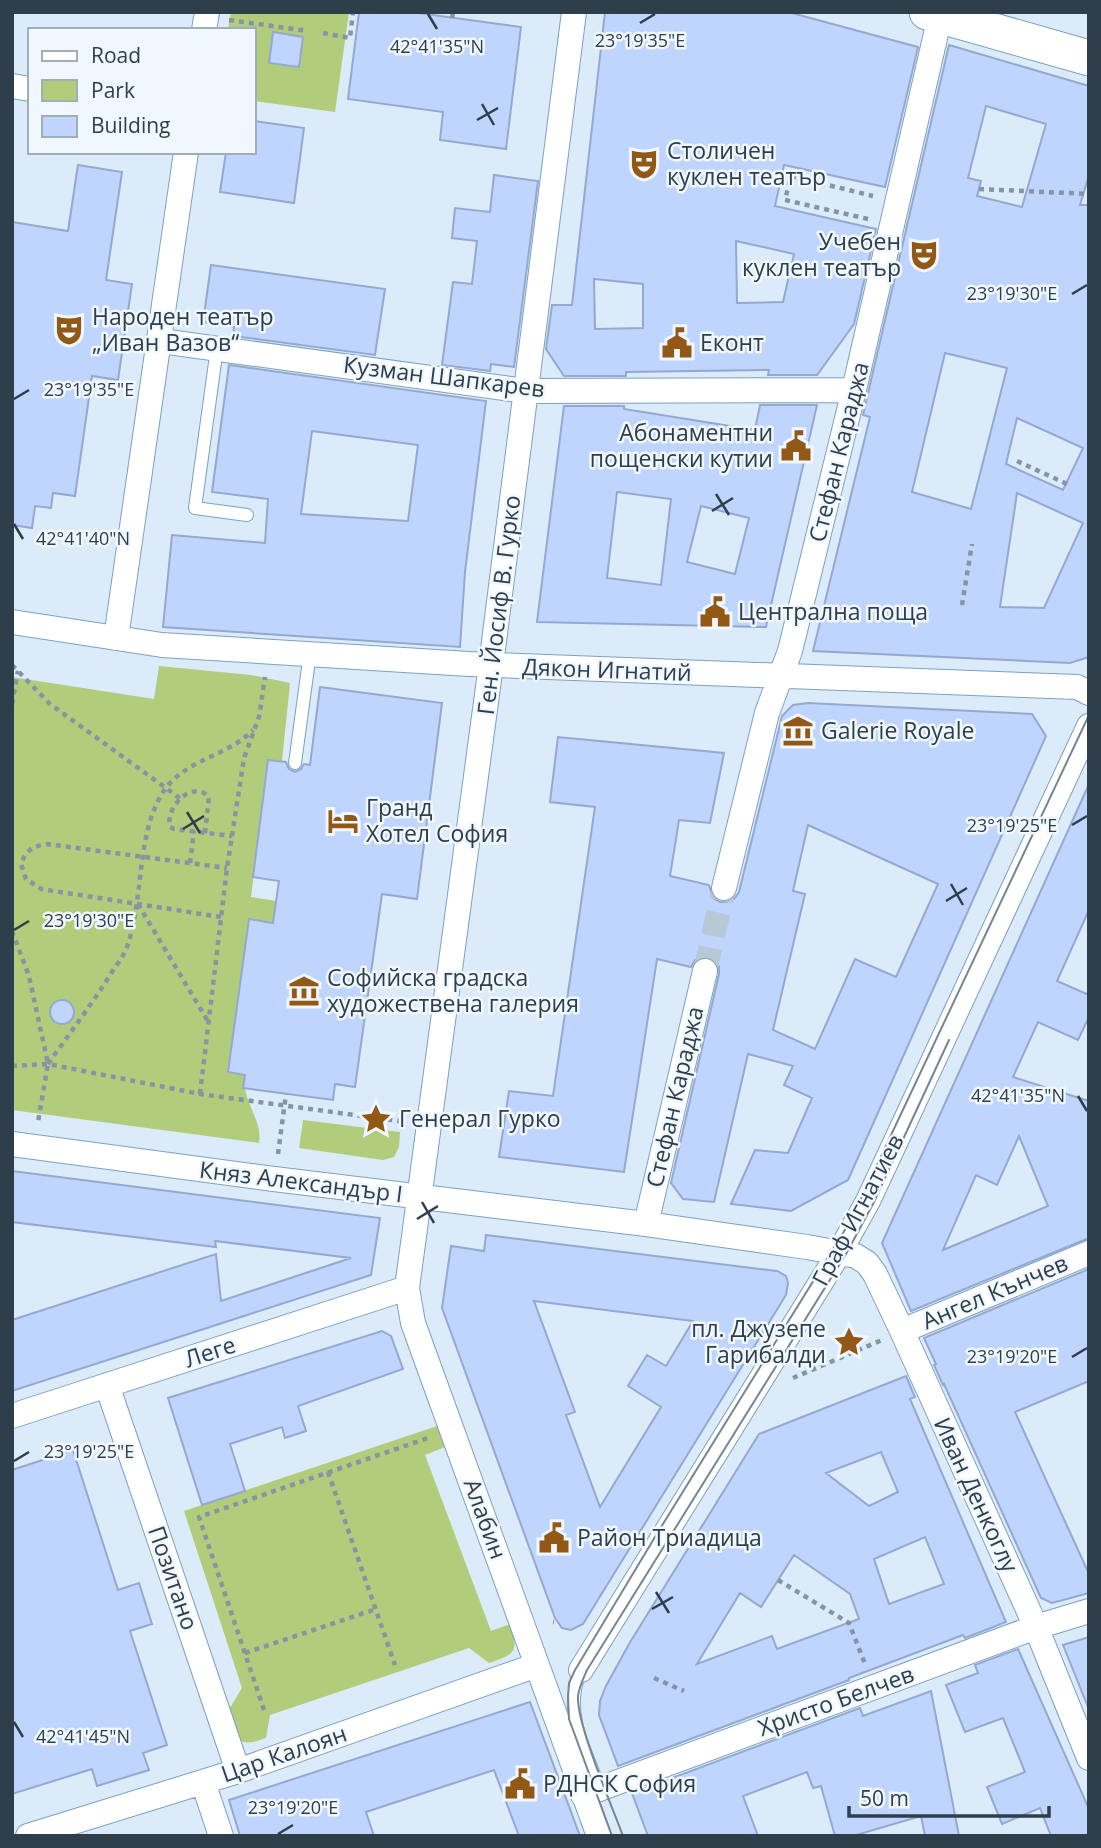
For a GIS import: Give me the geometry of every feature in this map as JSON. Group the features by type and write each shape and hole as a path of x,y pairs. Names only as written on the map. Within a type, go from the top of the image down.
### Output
{"street":[{"name":"Ген. Йосиф В. Гурко","path":"419,1196 491,665 574,12"},
{"path":"936,14 1089,58"},
{"name":"Стефан Караджа","path":"724,888 767,713 790,650 854,390 895,213 936,14"},
{"path":"116,638 186,154"},
{"name":"Кузман Шапкарев","path":"160,341 526,391 854,390"},
{"name":"Дякон Игнатий","path":"12,622 162,645 491,665 1083,690"},
{"name":"Граф Игнатиев","path":"581,1670 868,1201 1089,726"},
{"name":"Стефан Караджа","path":"646,1224 705,971"},
{"name":"Княз Александър I","path":"23,1146 646,1224 839,1252"},
{"name":"Алабин","path":"419,1196 407,1288 413,1323 537,1665 592,1792 599,1836"},
{"name":"Иван Денкоглу","path":"839,1252 856,1256 867,1263 875,1274 1036,1627 1089,1758"},
{"name":"Ангел Кънчев","path":"902,1331 1089,1253"},
{"name":"Леге","path":"12,1416 407,1288"},
{"name":"Позитано","path":"107,1385 238,1771"},
{"name":"Христо Белчев","path":"592,1792 1036,1627 1089,1611"},
{"name":"Цар Калоян","path":"33,1834 238,1771 537,1665"},
{"path":"204,1782 221,1836"}],"lane":[{"path":"217,348 195,508 247,514"},
{"path":"295,763 310,653"},
{"path":"581,1670 573,1698 574,1719 592,1792"}],"path":[{"path":"323,33 351,38 354,12"},
{"path":"206,19 308,32"},
{"path":"791,176 895,213 785,200 791,176"},
{"path":"979,189 1089,194"},
{"path":"1017,461 1067,484"},
{"path":"962,605 972,544"},
{"path":"200,1094 244,758 256,727 269,650"},
{"path":"12,665 50,704 181,799"},
{"path":"12,704 18,671"},
{"path":"23,1146 48,1064 127,948 138,904 153,814 166,788 186,770 245,739 256,727"},
{"path":"205,833 209,797 201,791 192,791 181,799 172,812 169,824 174,829 194,831 205,833 232,836"},
{"path":"190,863 194,831"},
{"path":"222,917 41,889 26,879 18,864 28,850 47,844 228,868"},
{"path":"138,904 209,1023"},
{"path":"12,931 29,976 48,1064"},
{"path":"12,1066 48,1064 200,1094 408,1122"},
{"path":"274,1179 286,1094"},
{"path":"790,1379 902,1331"},
{"path":"264,1710 199,1517 452,1430"},
{"path":"328,1472 395,1665"},
{"path":"778,1580 849,1623 874,1687"},
{"path":"245,1653 376,1609"},
{"path":"654,1678 684,1691"}],"green space":[{"path":"231,12 349,12 335,112 256,101 256,28 228,28"},
{"path":"159,666 251,675 290,683 282,761 268,760 251,897 277,901 273,922 249,919 228,1072 245,1075 246,1094 258,1126 259,1143 12,1110 12,677 154,699"},
{"path":"303,1120 400,1132 399,1147 394,1157 383,1160 299,1148"},
{"path":"437,1426 445,1447 425,1455 491,1631 510,1624 514,1640 513,1650 505,1657 489,1663 469,1648 270,1715 266,1738 248,1743 241,1741 228,1711 242,1688 184,1511"}],"building":[{"path":"359,12 411,12 521,27 506,149 440,140 443,112 348,99"},
{"path":"605,12 788,12 918,47 885,187 784,165 775,206 876,229 854,324 817,375 768,375 769,370 626,372 626,376 564,376 546,349 552,305 572,305","holes":["736,241 794,254 783,302 737,303","594,279 643,284 643,328 595,329"]},
{"path":"273,32 303,37 299,67 269,63"},
{"path":"949,45 1089,86 1089,175 1080,205 1089,205 1089,657 1070,663 813,651 870,417 863,415","holes":["986,106 1046,124 1022,207 977,196 981,181 968,178","945,353 1007,368 971,509 912,492","1017,418 1083,448 1063,490 1006,464","1017,493 1083,523 1044,608 1000,607"]},
{"path":"256,121 304,128 294,203 220,192 226,154 256,154"},
{"name":"Народен театър „Иван Вазов“","path":"78,165 122,172 106,280 132,284 118,380 92,376 75,496 53,493 51,508 35,506 32,528 12,525 12,222 68,231"},
{"path":"494,175 538,181 514,367 491,364 490,371 442,365 453,282 472,284 477,241 452,238 455,208 490,212"},
{"path":"211,265 385,289 375,355 233,336 234,327 203,322"},
{"path":"229,365 486,401 465,572 460,647 163,627 172,535 265,543 268,499 212,492","holes":["312,431 418,445 408,521 301,514"]},
{"path":"760,405 817,405 766,627 537,622 564,406 624,406 624,409 755,430","holes":["617,492 671,499 661,585 607,578","701,506 749,518 735,574 687,562"]},
{"path":"320,687 442,703 417,899 382,894 355,1087 335,1084 333,1100 243,1088 245,1075 228,1072 249,919 273,923 279,881 253,877 268,760 286,762 289,769 295,772 304,764 310,765"},
{"path":"808,703 1032,714 1046,736 848,1180 791,1211 731,1204 755,1150 788,1153 812,1098 784,1085 793,1066 748,1054 714,1202 683,1199 671,1183 719,974 716,961 708,956 695,960 691,967 657,959 624,1172 499,1157 509,1091 553,1096 595,807 550,802 558,737 724,753 710,823 679,820 670,876 709,885 713,898 727,902 734,899 739,892 782,716 793,705","holes":["808,825 938,884 896,977 855,959 815,1049 773,1030 805,894 793,891"]},
{"path":"1089,784 1089,910 1057,981 1089,995 1089,1017 1078,1040 1038,1022 1013,1077 1089,1101 1089,1238 911,1311 882,1243","holes":["1019,1136 1048,1206 943,1250 976,1175 997,1185"]},
{"path":"62,1000 70,1004 74,1012 70,1020 62,1024 54,1020 50,1012 54,1004"},
{"path":"12,1171 380,1218 371,1275 12,1391 12,1320 216,1254 221,1301 351,1258 215,1241 216,1247 12,1222"},
{"path":"486,1235 777,1271 786,1276 788,1283 786,1295 583,1624 571,1630 562,1628 555,1618 442,1308 451,1246 484,1251","holes":["534,1301 693,1321 666,1366 647,1355 628,1386 661,1407 600,1507 566,1415 575,1412"]},
{"path":"1089,1269 1089,1381 1015,1412 1089,1574 1089,1593 1052,1603 1041,1598 924,1338"},
{"path":"382,1331 391,1336 403,1369 298,1406 306,1431 285,1438 282,1427 230,1444 245,1491 202,1505 168,1398"},
{"path":"906,1376 915,1397 910,1399 1006,1622 965,1638 963,1635 618,1766 599,1715 600,1701 606,1686 629,1644 759,1434","holes":["881,1452 898,1492 869,1506 826,1473","925,1537 944,1584 889,1604 874,1559","794,1555 850,1594 859,1619 777,1649 772,1636 697,1664 740,1593 761,1607"]},
{"path":"73,1450 118,1590 139,1583 152,1624 130,1631 167,1745 143,1753 149,1770 97,1786 92,1769 12,1794 12,1470"},
{"path":"1089,1637 1089,1707 1088,1707 1063,1645"},
{"path":"1018,1649 1089,1809 1089,1836 1051,1836 1040,1808 1002,1824 987,1787 1025,1772 1003,1718 965,1732 946,1685 978,1673 975,1665"},
{"path":"931,1691 959,1836 925,1836 921,1816 853,1836 835,1836 821,1786 813,1788 807,1772 743,1796 758,1836 648,1836 632,1793 860,1708 863,1716"},
{"path":"530,1702 580,1836 519,1836 494,1770 366,1812 374,1836 240,1836 229,1800"}],"tunnel":[{"path":"705,971 724,888"}],"tram line":[{"path":"612,1836 569,1719 569,1683 658,1532 851,1220 1089,715"},
{"path":"623,1836 583,1725 579,1709 579,1689 587,1670 846,1254 873,1204 949,1040"}],"place":[{"name":"Столичен куклен театър","path":"644,164"},
{"name":"Учебен куклен театър","path":"924,255"},
{"name":"Народен театър „Иван Вазов“","path":"69,330"},
{"name":"Еконт","path":"677,343"},
{"name":"Абонаментни пощенски кутии","path":"796,446"},
{"name":"Централна поща","path":"715,612"},
{"name":"Galerie Royale","path":"798,731"},
{"name":"Гранд Хотел София","path":"343,821"},
{"name":"Софийска градска художествена галерия","path":"304,991"},
{"name":"Генерал Гурко","path":"376,1119"},
{"name":"пл. Джузепе Гарибалди","path":"849,1342"},
{"name":"Район Триадица","path":"554,1538"},
{"name":"РДНСК София","path":"520,1784"}]}
